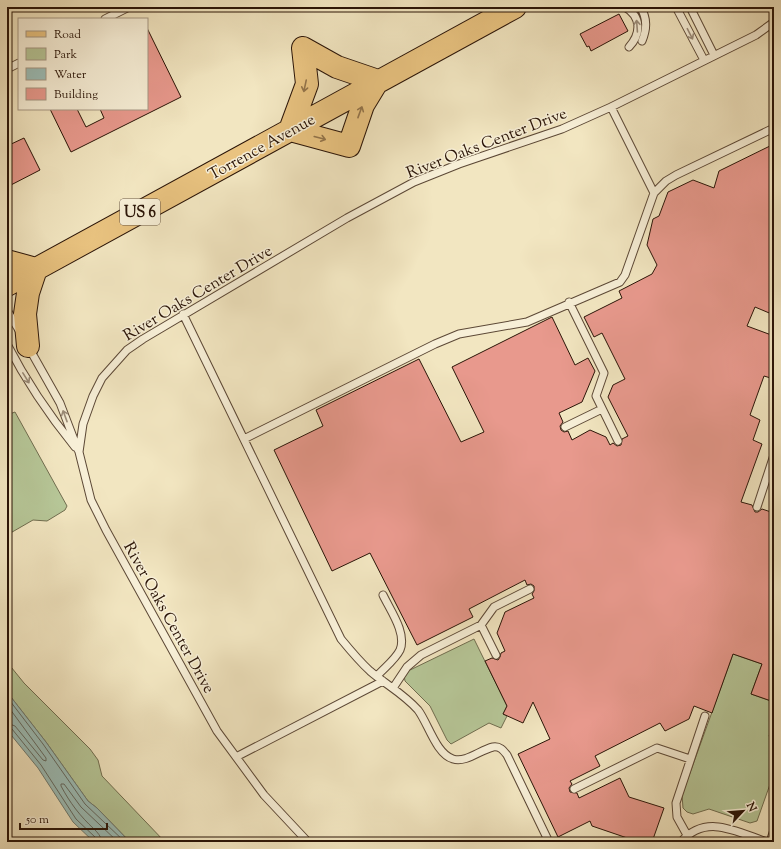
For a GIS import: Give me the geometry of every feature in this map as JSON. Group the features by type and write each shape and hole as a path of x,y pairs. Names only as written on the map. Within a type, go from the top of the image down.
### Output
{"main road":[{"name":"Torrence Avenue","path":"7,285 378,81 516,7"},
{"path":"303,48 337,67 378,81 363,105 349,146 290,130 308,84 303,48"},
{"path":"7,261 36,269 28,293 25,314 17,345"}],"lane":[{"path":"107,18 129,7"},
{"path":"625,7 635,15 638,26 637,37 629,47"},
{"path":"640,7 646,19 646,28 642,41"},
{"path":"676,7 704,60"},
{"path":"690,7 714,55"},
{"name":"River Oaks Center Drive","path":"308,842 264,795 217,730 93,504 79,452 83,424 92,396 102,378 127,350 183,314 347,218 414,182 459,164 562,129 756,35 774,22"},
{"path":"7,69 18,64"},
{"path":"610,107 654,193"},
{"path":"244,439 430,346 459,334 527,322 569,302 620,282 628,268 654,193 666,181 774,128"},
{"path":"569,302 604,373 596,396 618,441"},
{"path":"7,310 17,345 18,366 49,416 79,452"},
{"path":"183,314 341,639 358,660 417,709 426,721 438,745 450,758 458,760 466,759 493,747 503,750 507,755 549,842"},
{"path":"17,345 60,403 79,452"},
{"path":"565,427 602,409"},
{"path":"757,507 774,455"},
{"path":"393,688 407,667 421,655 481,625 494,608 530,590"},
{"path":"236,758 380,679 400,650 402,641 401,632 382,595"},
{"path":"481,625 496,655"},
{"path":"687,835 677,817 676,803 705,716"},
{"path":"574,789 658,748 690,759"},
{"path":"681,842 687,835 702,827 718,826 768,842 774,830"}],"green space":[{"path":"15,412 67,506 65,510 47,521 33,520 7,535 7,415"},
{"path":"474,639 507,706 503,714 507,716 501,728 489,723 451,744 447,740 430,706 405,681 404,675 410,670"},
{"path":"733,654 762,664 751,694 774,702 774,722 769,736 774,742 772,756 774,757 774,773 757,821 750,823 709,809 693,814 687,812 683,808 682,795"},
{"path":"7,662 24,683 90,749 98,760 102,776 165,842 130,842 97,808 88,801 46,742 7,692"}],"water":[{"path":"7,692 46,742 88,801 97,808 130,842 94,842 73,822 38,768 7,730"}],"building":[{"path":"619,14 628,31 591,51 580,34"},
{"path":"148,30 181,97 71,152 50,110 78,110 86,127 104,118 100,110 148,110"},
{"path":"24,138 40,170 7,187 7,146"},
{"path":"774,144 774,315 755,307 747,326 774,336 774,379 764,376 750,415 760,420 753,440 762,444 741,502 752,505 755,512 762,509 774,513 774,702 751,694 762,664 733,654 712,713 694,706 689,719 665,731 660,723 595,756 600,766 570,781 572,784 569,788 570,792 577,793 579,798 620,778 629,797 664,808 652,842 639,842 592,826 590,821 558,837 518,754 550,739 533,702 523,723 503,714 507,706 485,661 492,658 498,660 501,653 505,651 497,633 505,612 534,598 532,594 534,591 534,586 531,584 527,585 525,580 469,609 473,617 417,645 370,553 332,571 274,450 323,426 316,410 419,359 461,442 484,432 452,367 552,317 575,365 588,358 595,371 582,402 559,413 563,422 560,426 561,430 564,432 568,431 572,440 590,430 606,437 610,445 613,443 617,446 621,445 622,439 628,436 608,397 613,385 625,379 602,333 594,337 584,317 622,298 619,291 652,274 657,265 647,245 653,219 659,216 668,192 693,180 714,188 719,171"}]}
